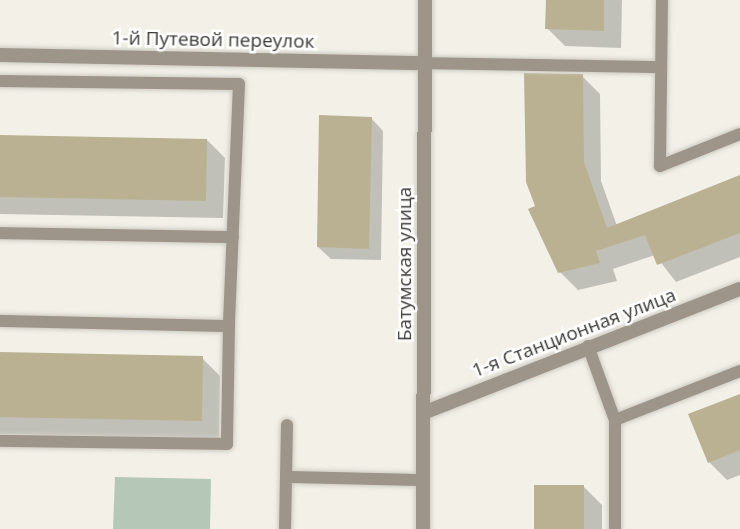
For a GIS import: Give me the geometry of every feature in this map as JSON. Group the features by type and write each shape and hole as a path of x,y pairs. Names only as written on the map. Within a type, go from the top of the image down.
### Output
{"street":[{"name":"Батумская улица","path":"423,529 425,0"},
{"name":"1-й Путевой переулок","path":"0,55 425,63"},
{"name":"1-я Станционная улица","path":"423,413 588,346 740,289"}],"lane":[{"path":"662,0 660,166 740,134"},
{"path":"425,63 661,67"},
{"path":"0,82 239,84 227,444 0,441"},
{"path":"0,233 233,237"},
{"path":"0,321 229,326"},
{"path":"588,346 615,420 615,529"},
{"path":"615,420 740,371"},
{"path":"285,529 287,425"},
{"path":"286,477 423,480"}],"green space":[{"path":"115,477 211,479 210,529 113,529"}],"building":[{"path":"546,0 604,0 604,31 545,29"},
{"path":"524,73 583,74 584,162 607,228 740,175 740,233 657,265 645,235 596,251 600,263 558,273 528,209 535,206 526,182"},
{"path":"319,115 372,117 369,249 317,247"},
{"path":"0,135 207,139 206,201 0,197"},
{"path":"0,352 203,356 202,421 0,417"},
{"path":"740,394 740,450 708,463 688,414"},
{"path":"534,485 584,485 584,529 534,529"}]}
